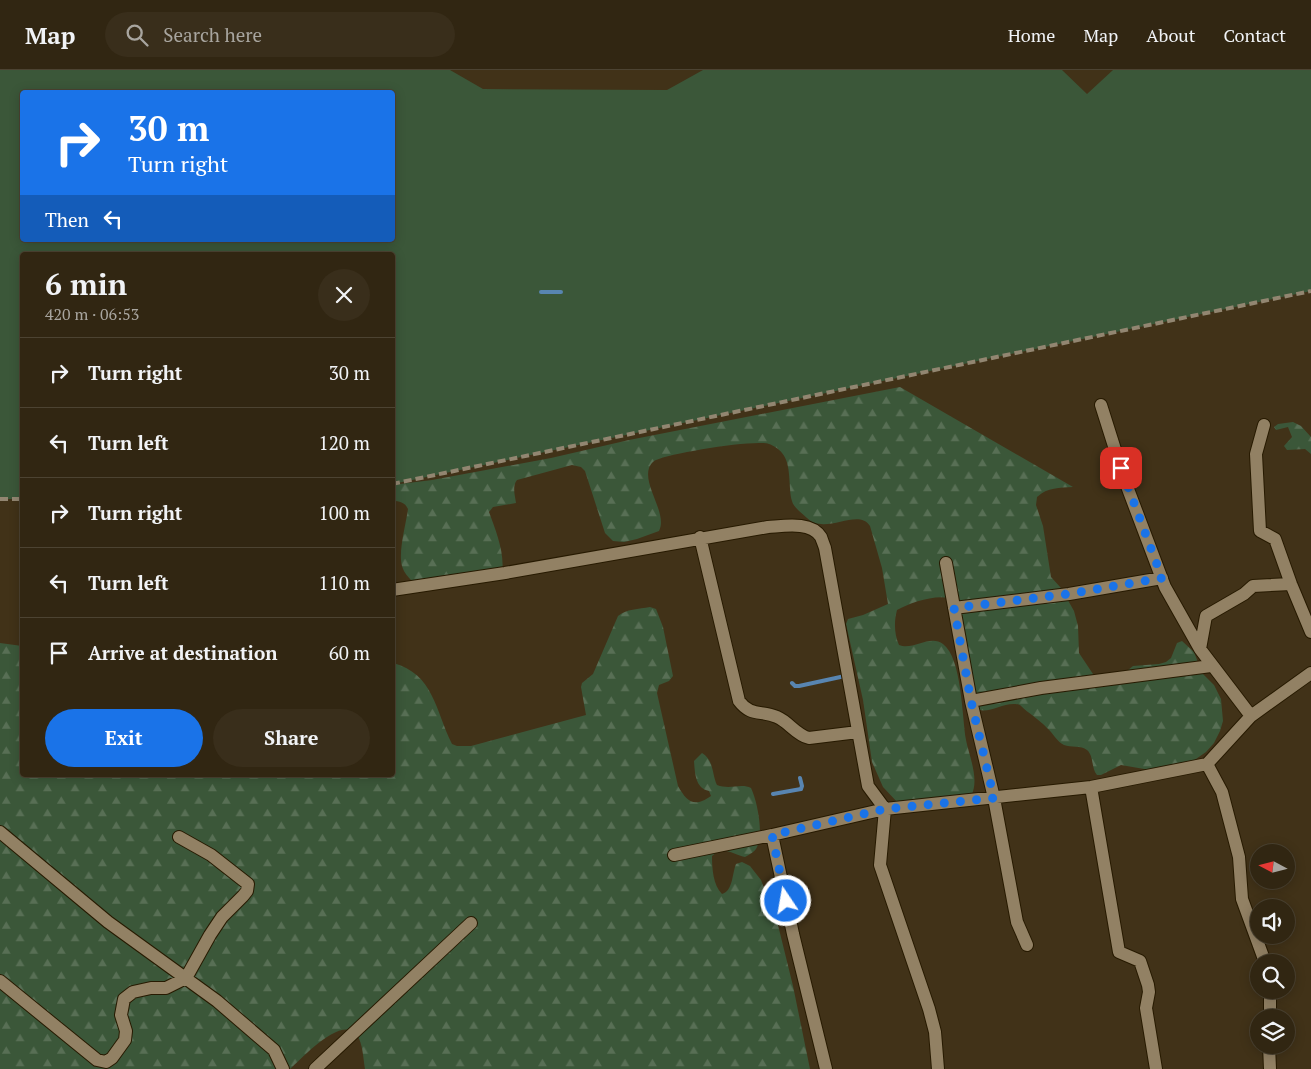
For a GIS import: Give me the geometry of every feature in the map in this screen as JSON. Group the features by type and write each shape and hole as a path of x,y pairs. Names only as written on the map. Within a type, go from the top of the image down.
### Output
{"street":[{"path":"1101,405 1125,482 1165,587 1211,666 1251,716"},
{"path":"1264,426 1256,454 1260,531 1275,539 1311,632"},
{"path":"395,590 506,573 768,526 794,525 811,529 820,536 825,548 868,786 885,809 880,865 929,1009 935,1032 938,1069"},
{"path":"700,538 739,701 744,708 752,712 780,718 803,737 809,738 858,732"},
{"path":"946,563 971,701 994,798 1017,922 1027,945"},
{"path":"954,608 1078,592 1162,578"},
{"path":"1200,649 1206,616 1244,594 1253,586 1291,584"},
{"path":"971,701 1041,688 1211,666"},
{"path":"674,855 885,809 1091,786 1207,764 1251,716 1311,673"},
{"path":"1207,764 1222,792 1239,857 1242,899 1262,954"},
{"path":"1091,786 1120,952 1140,961 1148,985 1149,992 1146,1008 1156,1069"},
{"path":"0,832 108,922 217,1001 274,1050 283,1069"},
{"path":"772,835 793,934 826,1069"},
{"path":"0,981 97,1060 106,1062 112,1058 125,1040 126,1031 121,1015 124,999 132,992 150,988 166,988 186,978 222,917 247,891 248,884 211,855 179,837"},
{"path":"320,1068 471,923"},
{"path":"1270,1054 1270,1069"}],"green space":[{"path":"0,70 450,70 483,89 667,90 703,70 1062,70 1087,94 1113,70 1311,70 1311,291 395,484 395,252 20,252 20,499 0,499"},
{"path":"900,387 1073,487 1045,491 1037,497 1036,505 1043,526 1051,577 1061,588 1074,611 1078,626 1079,653 1097,680 1122,675 1133,666 1166,662 1171,658 1177,643 1182,641 1194,652 1202,673 1214,685 1221,699 1223,721 1214,743 1206,752 1193,761 1150,770 1121,765 1101,775 1097,775 1091,755 1087,750 1062,744 1044,725 1020,705 1009,704 987,710 976,709 951,626 952,603 948,598 929,599 915,602 897,610 895,632 899,645 910,646 938,641 949,651 958,674 966,740 974,775 973,790 971,796 899,804 883,787 872,762 863,700 846,624 848,619 863,615 888,604 882,568 870,526 865,521 858,519 823,524 814,523 807,518 793,503 789,470 785,458 780,450 769,444 748,443 713,448 678,454 654,461 649,467 648,475 660,517 659,531 624,542 613,541 605,533 585,471 581,467 572,465 517,480 514,488 516,503 493,507 489,512 501,550 502,573 414,583 403,569 401,560 402,546 408,509 402,502 395,501 395,485 432,480 551,458 629,440"},
{"path":"1293,422 1301,426 1311,437 1311,454 1305,449 1287,450 1284,446 1292,437 1288,427 1276,430 1274,427 1278,424"},
{"path":"650,607 656,609 663,627 673,676 669,681 659,685 657,693 678,786 692,802 700,802 711,796 709,791 701,787 695,775 694,761 702,753 711,764 717,785 726,787 743,786 751,788 753,793 760,826 757,847 754,852 745,857 728,851 716,853 712,856 714,876 722,894 730,886 736,864 742,862 750,866 761,880 777,921 810,1069 365,1069 362,1047 357,1035 350,1030 342,1030 322,1040 290,1069 0,1069 0,643 20,646 20,777 395,777 395,664 407,668 425,684 437,706 452,744 471,746 586,715 582,683 593,674 618,616 629,611"}],"waterway":[{"path":"541,292 561,292"},
{"path":"792,683 795,686 799,686 845,676"},
{"path":"773,794 801,789 800,778"}],"railway":[{"path":"395,483 1311,291"},
{"path":"0,499 20,499"}],"route":[{"path":"786,901 772,835 885,809 994,798 971,701 954,608 1068,594 1162,578 1121,468"}]}
